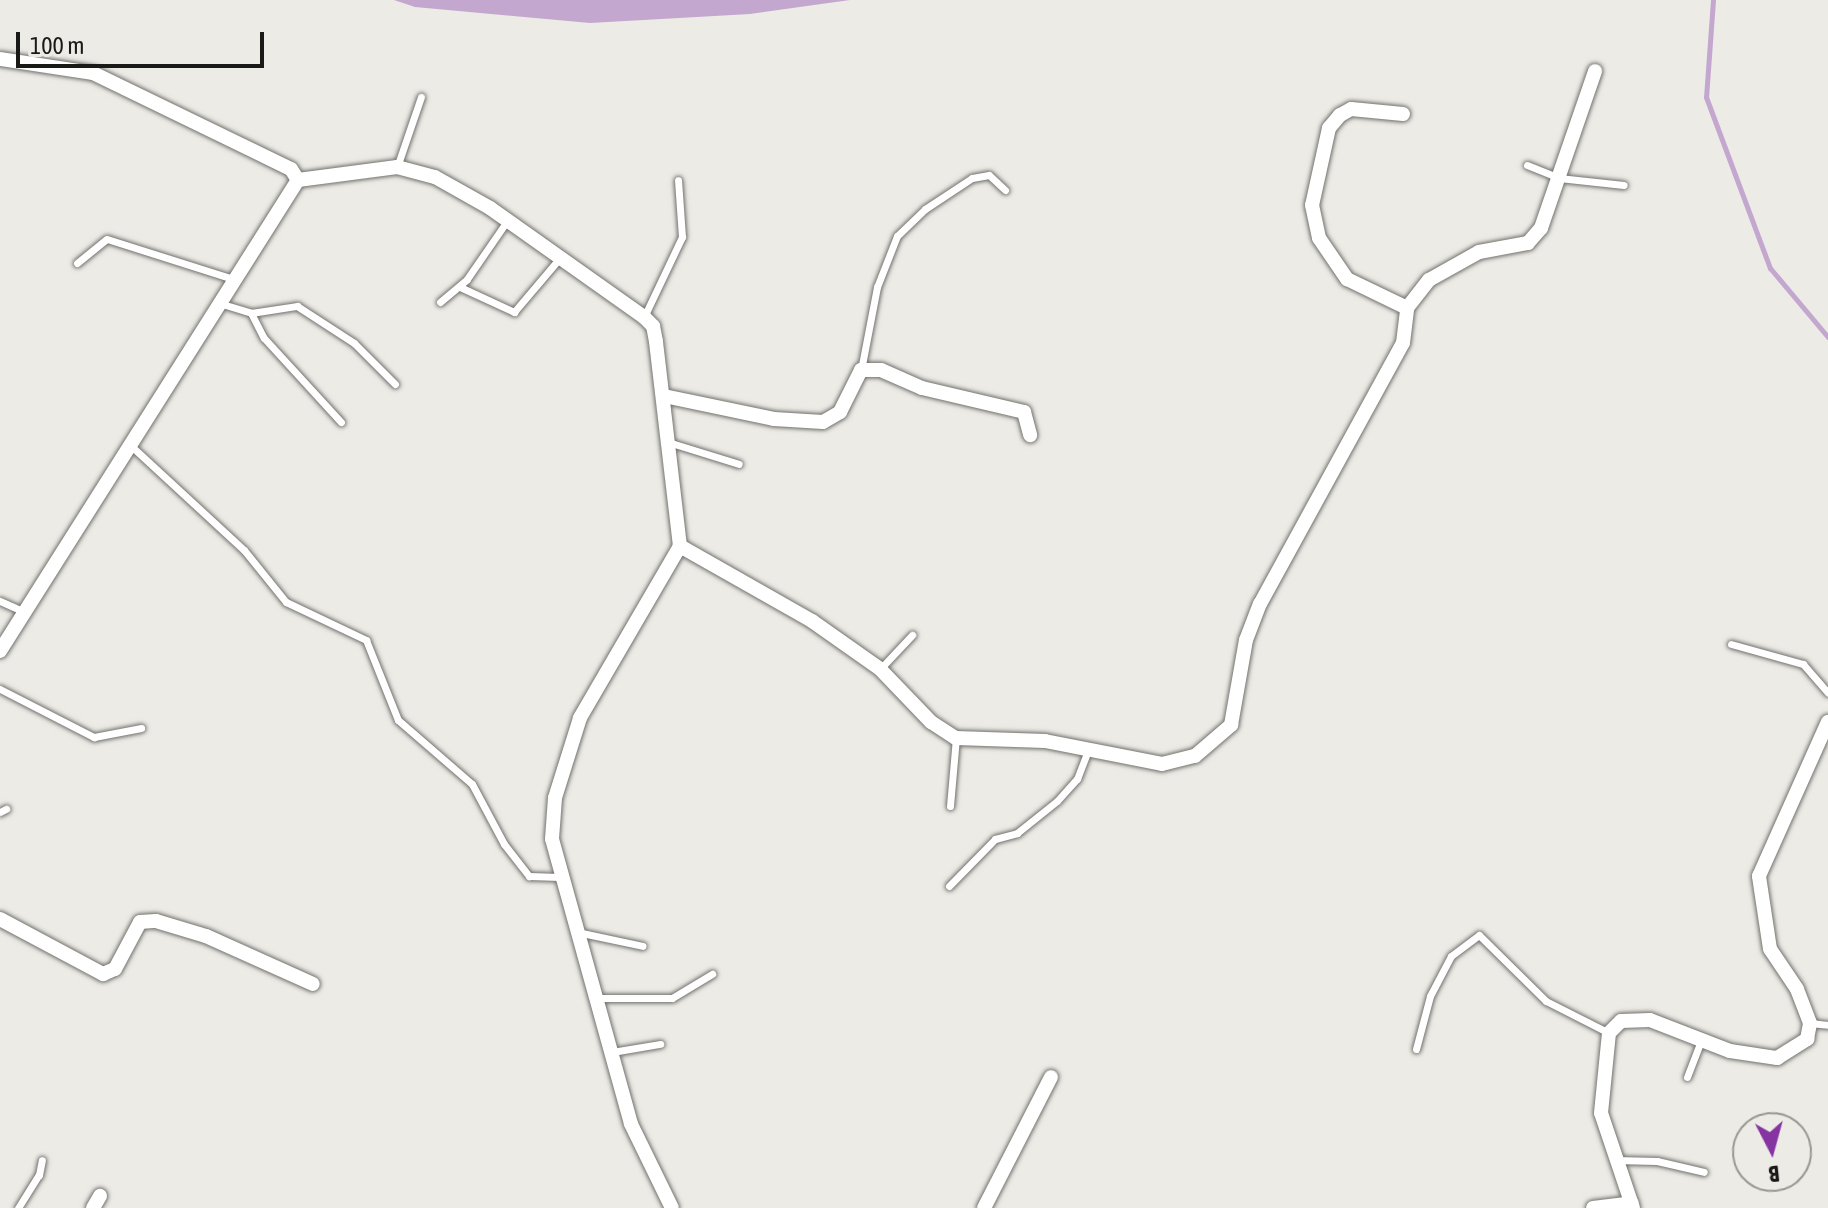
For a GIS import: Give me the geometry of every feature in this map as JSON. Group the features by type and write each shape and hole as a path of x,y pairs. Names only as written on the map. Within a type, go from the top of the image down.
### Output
{"street":[{"path":"0,59 93,73 291,169 298,180"},
{"path":"680,546 812,621 880,669 931,722 956,738 1045,741 1162,764 1180,761 1215,743 1231,725 1246,640 1260,604 1403,343 1407,308 1429,280 1479,252 1528,243 1541,228 1595,71"},
{"path":"1403,114 1351,109 1340,115 1329,128 1312,205 1319,238 1347,279 1407,308"},
{"path":"0,651 217,302 298,180 397,167 435,177 507,221 644,317 653,326 680,546 580,718 555,798 552,839 593,998 631,1124 672,1208"},
{"path":"664,396 760,417 823,422 840,412 861,370 881,370 922,388 1024,412 1030,435"},
{"path":"1593,1208 1632,1206 1613,1160 1601,1113 1609,1033 1635,1017 1701,1040 1777,1058 1807,1039 1810,1023 1797,989 1770,949 1759,876 1828,722"},
{"path":"0,919 103,974 115,969 140,922 156,921 206,936 313,984"},
{"path":"984,1208 1051,1077"}],"lane":[{"path":"397,167 421,97"},
{"path":"1527,165 1559,178 1624,185"},
{"path":"861,370 877,287 897,236 925,209 972,178 989,175 1005,190"},
{"path":"644,317 682,237 678,180"},
{"path":"440,302 460,287 507,221"},
{"path":"77,263 107,239 233,279"},
{"path":"460,287 514,312 559,259"},
{"path":"217,302 251,313 297,306 354,343 395,384"},
{"path":"251,313 256,328 341,422"},
{"path":"668,442 739,464"},
{"path":"129,444 244,550 286,602 366,640 398,720 472,784 504,844 529,876 560,877"},
{"path":"0,601 25,612"},
{"path":"880,669 912,635"},
{"path":"1731,644 1803,664 1828,693"},
{"path":"0,689 94,737 141,728"},
{"path":"950,806 956,738"},
{"path":"949,886 995,839 1017,833 1057,801 1077,779 1088,748"},
{"path":"575,932 643,946"},
{"path":"1416,1049 1430,996 1451,956 1479,935 1546,1001 1609,1033"},
{"path":"593,998 672,998 712,974"},
{"path":"1810,1023 1828,1025"},
{"path":"1687,1077 1701,1040"},
{"path":"610,1052 660,1044"},
{"path":"18,1208 39,1175 42,1160"},
{"path":"1613,1160 1657,1161 1704,1172"}],"shaded area":[{"path":"394,0 850,0 750,14 590,23 415,7"}],"waterway":[{"path":"1713,0 1706,97 1770,268 1828,337"}]}
